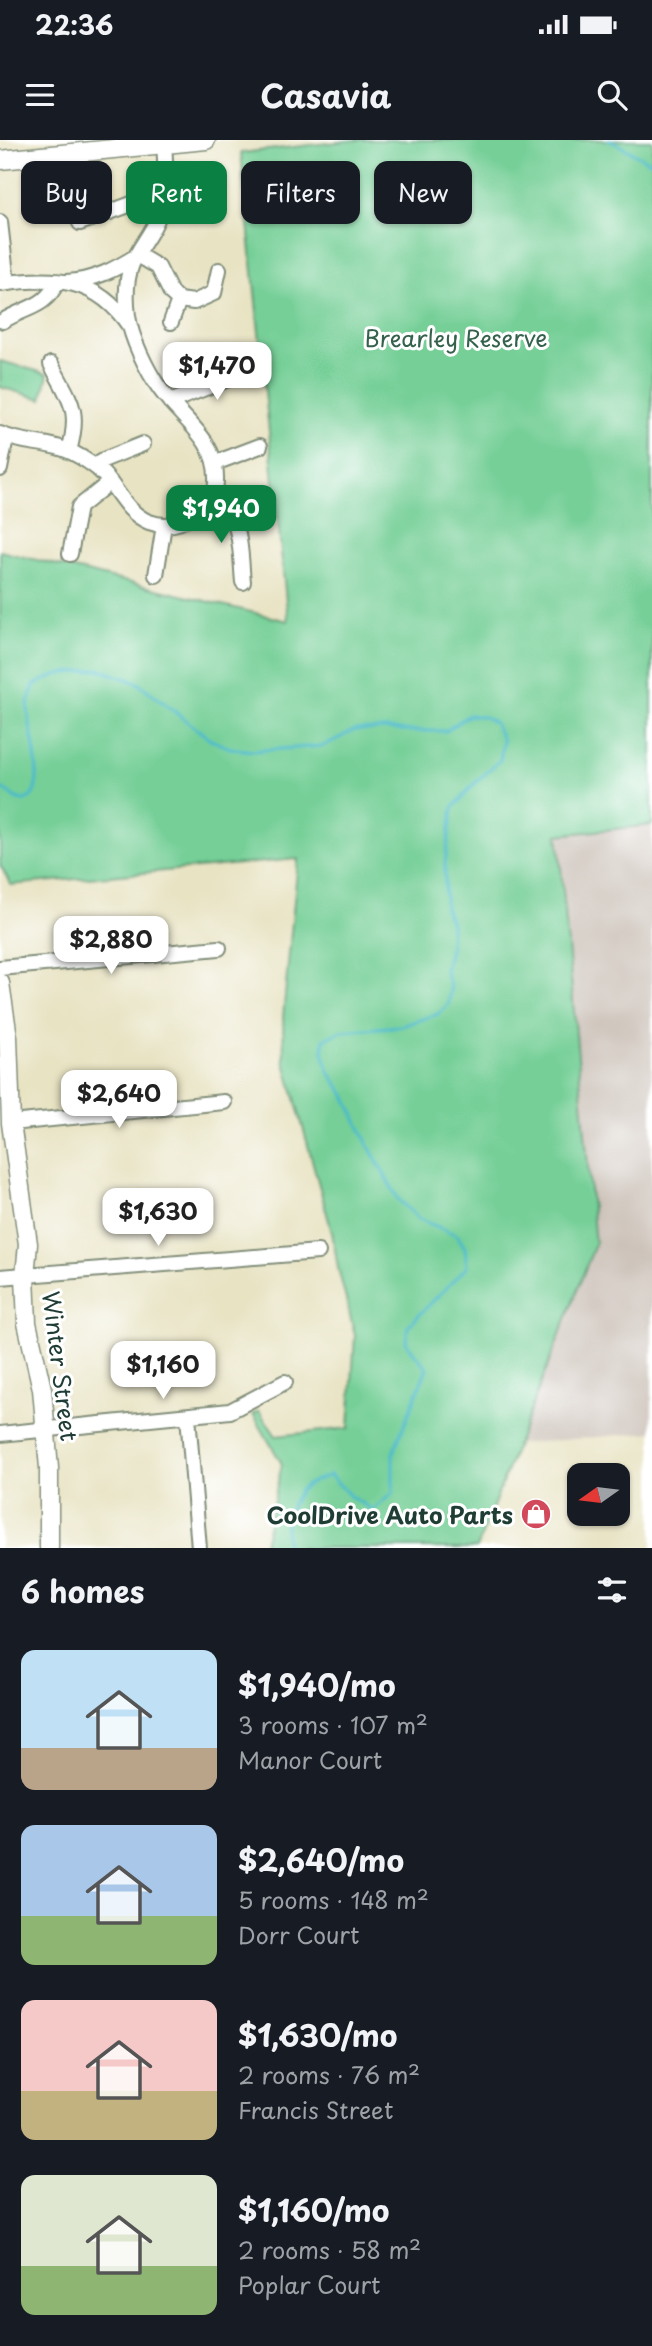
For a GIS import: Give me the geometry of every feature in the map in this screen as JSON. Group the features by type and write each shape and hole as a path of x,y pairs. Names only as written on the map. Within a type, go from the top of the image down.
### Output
{"street":[{"path":"0,160 180,142 173,161"},
{"path":"0,222 3,284 33,281 81,284 98,294 124,318 135,338"},
{"path":"0,469 3,435 69,451 95,466 135,514 151,523 164,525 182,522 198,514 213,497 215,463 203,438 170,402 151,375 128,319 127,291 131,266 156,224"},
{"path":"3,321 16,312 46,300 61,282 92,278 138,255"},
{"path":"138,255 158,267 171,293 179,300 194,302 213,294 219,270"},
{"path":"171,322 179,300"},
{"path":"51,364 74,413 75,428 69,451"},
{"path":"170,402 251,370"},
{"path":"95,466 103,460 143,444"},
{"path":"215,463 260,446"},
{"path":"70,554 79,507 110,482"},
{"path":"213,497 226,506 235,522 243,582"},
{"path":"156,575 164,525"},
{"path":"0,968 219,948"},
{"name":"Winter Street","path":"0,983 8,1037 11,1123 28,1244 27,1323 42,1389 46,1430 49,1548"},
{"path":"11,1123 224,1102"},
{"path":"0,1277 318,1252"},
{"path":"0,1434 230,1411 285,1382"},
{"path":"188,1416 199,1548"}],"shaded area":[{"path":"652,825 652,1432 517,1444 595,1244 557,835"}],"green space":[{"name":"Brearley Reserve","path":"355,140 652,140 652,825 558,835 595,1244 477,1548 263,1548 282,1464 253,1414 259,1411 276,1436 349,1428 355,1335 332,1232 284,1059 283,1017 298,859 11,885 0,865 0,551 288,621 248,224 360,224 360,161 242,161 241,153"},
{"path":"0,361 48,374 42,399 0,387"}],"waterway":[{"path":"609,140 652,163"},
{"path":"0,788 17,799 24,800 32,796 36,786 36,759 28,707 34,685 58,674 98,669 138,683 211,740 230,748 252,751 323,746 355,730 446,731 469,715 485,717 495,723 503,741 500,760 453,808 445,863 445,908 451,923 450,949 445,970 451,990 448,1005 438,1014 401,1026 342,1031 324,1039 323,1052 329,1072 345,1095 367,1143 398,1199 419,1219 457,1235 465,1248 467,1267 408,1326 406,1343 427,1368 393,1453 393,1493 373,1510 351,1497 330,1475 309,1484 299,1492 289,1512 286,1527 288,1548"}],"place":[{"name":"CoolDrive Auto Parts","path":"536,1514"}]}
